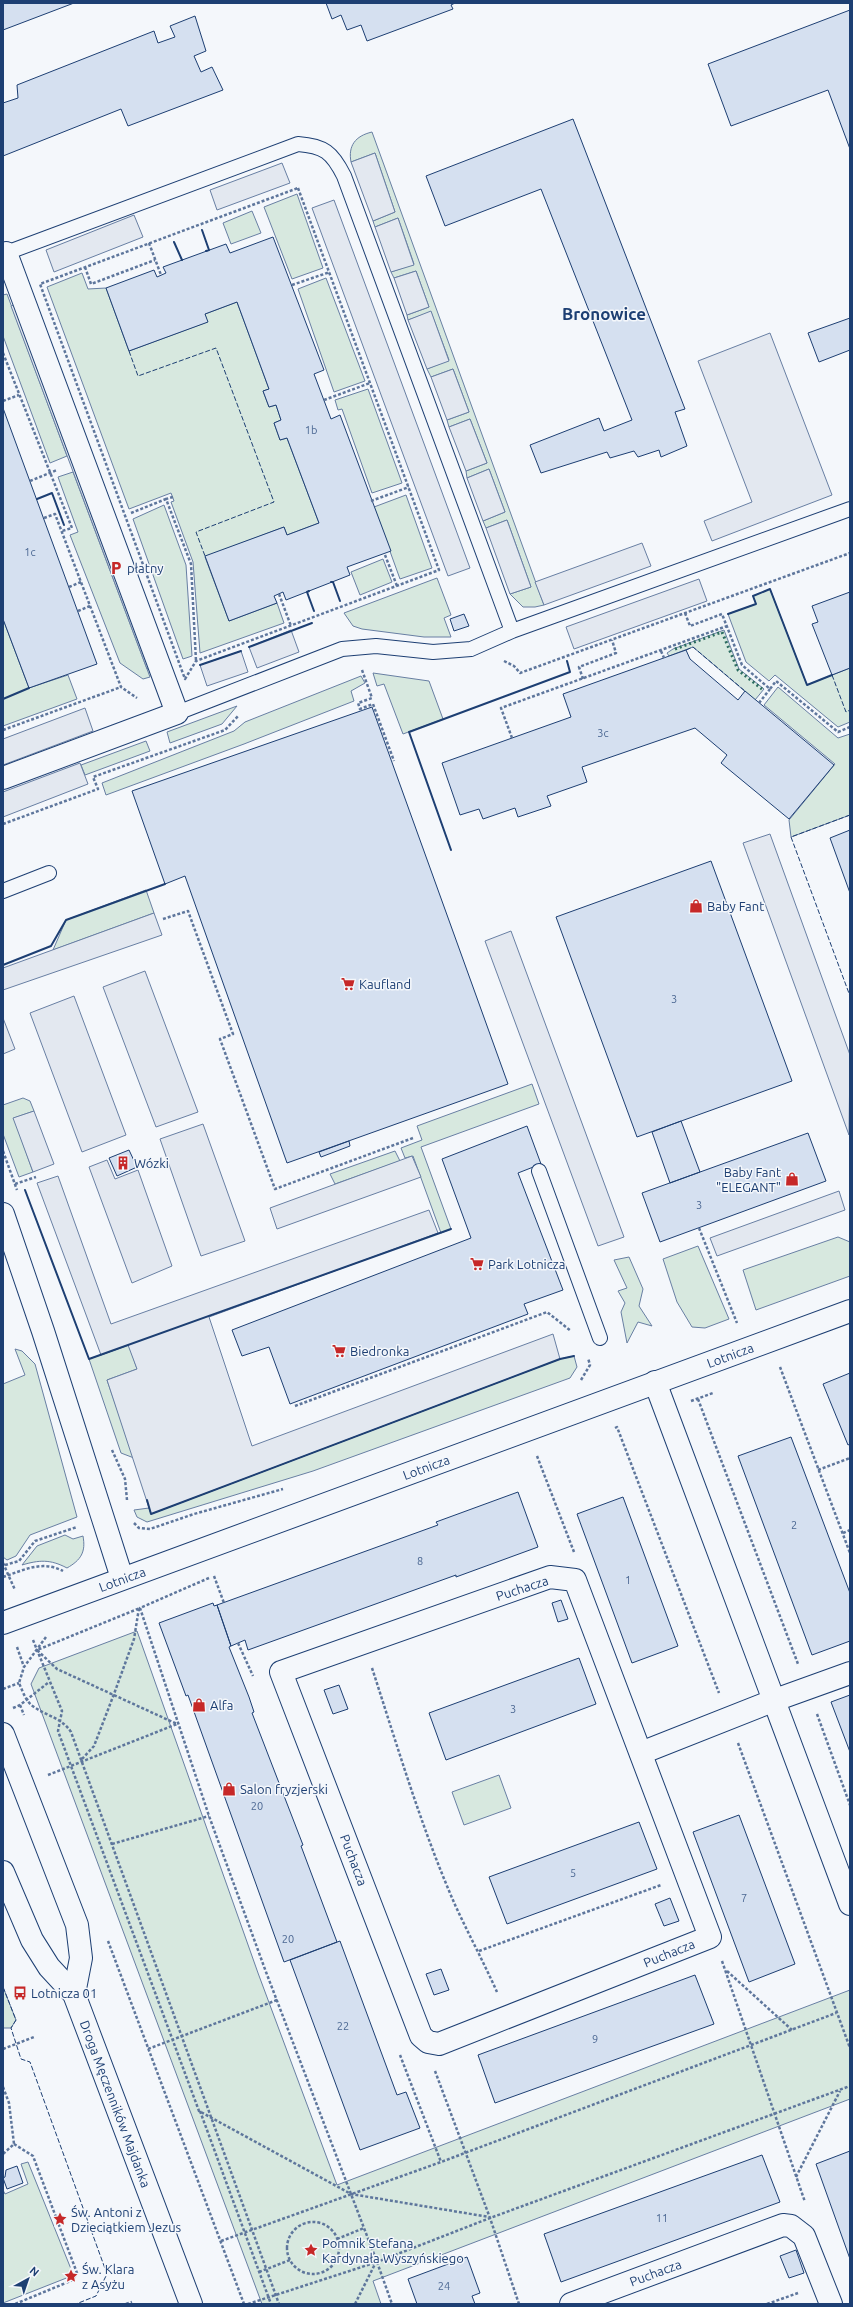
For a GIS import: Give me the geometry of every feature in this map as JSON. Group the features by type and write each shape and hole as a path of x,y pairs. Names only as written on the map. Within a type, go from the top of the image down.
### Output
{"street":[{"path":"3,778 177,713 4,254"},
{"path":"3,1214 43,1331 122,1578"},
{"name":"Lotnicza","path":"3,1623 93,1588 850,1310"},
{"path":"654,1382 775,1700 850,1904"},
{"name":"Puchacza","path":"550,1577 575,1580 641,1753 710,1937 439,2044 428,2042 421,2036 281,1672 550,1577"},
{"path":"641,1753 729,1717 850,1674"},
{"path":"3,1734 77,1925 81,1958 74,1994"},
{"name":"Droga Męczenników Majdanka","path":"3,1872 32,1940 49,1967 74,1994 191,2304"},
{"name":"Puchacza","path":"571,2304 783,2226 792,2226 804,2236 831,2304"}],"lane":[{"path":"4,254 298,144 312,145 326,150 336,161 344,176 512,631"},
{"path":"177,713 342,649 376,646 432,652 471,649 512,631 850,509"},
{"path":"3,891 49,873"},
{"path":"539,1171 600,1338"}],"path":[{"path":"298,188 439,570 196,661 184,679 40,284 149,243 298,188"},
{"path":"149,243 161,275"},
{"path":"85,267 91,284 155,260"},
{"path":"292,286 330,272"},
{"path":"3,353 49,473 58,490 72,528 62,531"},
{"path":"324,400 370,383"},
{"path":"3,401 19,395"},
{"path":"30,481 49,473"},
{"path":"372,501 409,487"},
{"path":"140,509 173,497"},
{"path":"166,499 191,564 196,661"},
{"path":"44,518 55,514 121,687 143,702"},
{"path":"502,660 514,666 520,673 850,553"},
{"path":"385,555 397,586"},
{"path":"69,587 81,582"},
{"path":"279,594 291,626"},
{"path":"78,611 90,606"},
{"path":"685,613 690,626 722,614 742,665 770,689"},
{"path":"512,738 501,708 727,626"},
{"path":"584,679 579,667 616,653 612,640"},
{"path":"661,651 664,658"},
{"path":"367,665 361,668 372,698 358,703 360,709 373,704 394,761"},
{"path":"759,703 776,681 838,732 850,727"},
{"path":"3,730 121,687"},
{"path":"3,824 98,789 93,777 225,730 244,711"},
{"path":"163,920 188,911 234,1034 220,1039 275,1189 413,1138"},
{"path":"15,1184 36,1177"},
{"path":"699,1228 738,1327"},
{"path":"295,1406 547,1312 575,1334"},
{"path":"578,1385 590,1365 585,1351"},
{"path":"780,1367 850,1553"},
{"path":"698,1399 808,1689 850,1805"},
{"path":"610,1430 617,1427 729,1717 850,2048"},
{"path":"529,1458 543,1453"},
{"path":"818,1470 850,1458"},
{"path":"125,1479 128,1506"},
{"path":"5,1565 19,1561 35,1541 80,1526"},
{"path":"843,1533 850,1530"},
{"path":"3,1577 32,1566 48,1566 57,1568 93,1588"},
{"path":"177,1724 57,1669 36,1650 222,1574"},
{"path":"214,1576 224,1603"},
{"path":"47,1775 71,1767 81,1760 94,1746 134,1639 140,1608"},
{"path":"140,1608 177,1724 209,1816 392,2304"},
{"path":"364,1643 409,1782 456,1907 479,1951 509,2016"},
{"path":"24,1667 19,1683 27,1700 34,1707 66,1724 71,1732 279,2304"},
{"path":"9,1710 20,1705 49,1682 62,1711 58,1731 271,2304"},
{"path":"3,1689 19,1683"},
{"path":"81,1760 177,1724"},
{"path":"112,1844 209,1816"},
{"path":"479,1951 687,1876"},
{"path":"726,1970 792,2030"},
{"path":"244,2304 222,2241 148,2049 277,2000"},
{"path":"222,2241 465,2153 836,2013"},
{"path":"3,2049 34,2037"},
{"path":"248,2304 377,2262 490,2218 850,2086"},
{"path":"3,2087 9,2103 14,2144"},
{"path":"796,2178 841,2090"},
{"path":"199,2111 351,2194 490,2218"},
{"path":"3,2154 14,2144"},
{"path":"14,2144 33,2156 77,2273 73,2280 15,2304"},
{"path":"465,2153 490,2218 519,2304"},
{"path":"319,2222 327,2226 337,2239 337,2256 327,2269 319,2273 302,2271 290,2260 287,2244 293,2232 302,2224 319,2222"},
{"path":"337,2239 364,2228"},
{"path":"259,2272 290,2260"},
{"path":"355,2304 377,2262"},
{"path":"126,2304 132,2302"}],"shaded area":[{"path":"372,132 544,605 523,607 510,594 531,587 507,520 486,528 483,521 505,512 489,469 467,478 466,471 487,463 470,419 449,427 447,420 469,412 453,369 431,377 427,369 449,360 431,312 408,320 407,315 429,307 416,271 394,278 391,272 414,264 398,218 375,227 373,221 395,212 375,153 351,162 350,156 354,142 361,136"},
{"path":"375,153 395,212 373,221 351,162"},
{"path":"282,163 290,183 217,210 210,190"},
{"path":"297,194 323,268 292,279 264,207"},
{"path":"334,200 470,568 448,576 312,208"},
{"path":"252,211 261,233 231,244 223,223"},
{"path":"134,215 143,237 54,272 46,250"},
{"path":"398,218 414,265 391,272 375,227"},
{"path":"416,271 429,307 407,315 394,278"},
{"path":"82,273 88,289 106,288 129,351 207,322 205,314 237,302 269,389 263,391 269,407 276,405 281,420 274,423 280,440 287,438 319,523 287,535 284,527 205,557 229,621 277,603 284,623 200,653 193,562 171,502 174,501 171,493 129,509 47,287"},
{"path":"326,278 365,381 334,392 298,289"},
{"path":"7,294 67,456 50,463 3,336 3,295"},
{"name":"płatny","path":"23,301 159,665 147,669 11,306"},
{"path":"431,311 449,361 427,369 408,320"},
{"path":"770,333 832,495 712,541 704,521 752,502 698,361"},
{"path":"453,369 469,412 447,420 431,377"},
{"path":"368,389 402,483 372,493 342,409 338,410 335,400"},
{"path":"470,419 487,463 466,471 449,427"},
{"path":"489,469 505,512 483,521 467,478"},
{"path":"73,472 150,677 143,679 120,663 70,535 78,532 58,477"},
{"path":"406,495 432,568 400,579 374,507"},
{"path":"164,505 186,565 192,656 183,659 133,519"},
{"path":"507,520 531,587 510,594 486,528"},
{"path":"642,543 651,566 544,605 535,582"},
{"path":"383,559 392,582 360,595 351,572"},
{"path":"437,578 451,615 444,618 451,637 424,637 362,629 353,626 344,613"},
{"path":"699,579 707,601 574,649 566,627"},
{"path":"770,589 807,685 850,668 850,722 838,727 775,675 769,681 746,662 728,614 756,604 753,596"},
{"path":"3,619 29,688 68,675 77,699 3,726"},
{"path":"291,630 299,652 257,668 249,647"},
{"path":"724,630 739,669 764,689 755,700 693,647 669,656 667,653 673,649"},
{"path":"241,651 248,672 207,686 200,665"},
{"path":"373,673 429,681 443,719 403,734 384,684 377,686"},
{"path":"361,676 365,683 351,691 354,701 244,744 106,795 102,783 234,731 245,722"},
{"path":"778,687 838,738 850,734 850,815 791,837 789,820 835,764 764,705"},
{"path":"237,706 222,724 170,743 167,732"},
{"path":"85,708 93,731 3,765 3,739"},
{"path":"146,741 150,751 85,775 81,765"},
{"path":"80,763 88,784 3,817 3,792"},
{"path":"770,834 850,1055 849,1135 743,843"},
{"path":"146,890 154,913 53,950 66,920"},
{"path":"154,913 162,935 3,990 3,968"},
{"path":"511,931 624,1237 598,1246 485,941"},
{"path":"145,971 198,1112 156,1127 103,987"},
{"path":"74,996 126,1135 82,1152 30,1013"},
{"path":"3,1018 15,1049 3,1054"},
{"path":"532,1084 539,1104 421,1147 451,1229 441,1233 413,1156 405,1158 401,1148 422,1140 417,1126"},
{"path":"23,1098 30,1101 34,1111 14,1118 33,1172 19,1177 3,1134 3,1105"},
{"path":"34,1111 54,1164 33,1172 13,1118"},
{"path":"203,1124 245,1241 201,1256 160,1139"},
{"path":"395,1151 400,1161 335,1184 330,1174"},
{"path":"412,1156 421,1177 277,1229 270,1208"},
{"path":"107,1160 115,1179 138,1170 172,1266 132,1283 89,1167"},
{"path":"58,1176 111,1324 429,1210 438,1233 209,1317 252,1446 553,1334 560,1359 151,1514 107,1380 137,1369 128,1345 101,1355 37,1183"},
{"path":"839,1191 845,1210 717,1256 710,1238"},
{"path":"838,1237 850,1242 850,1276 756,1310 743,1270"},
{"path":"698,1246 729,1319 705,1328 692,1327 677,1302 663,1259"},
{"path":"629,1257 643,1289 639,1306 652,1326 638,1322 627,1343 621,1312 625,1303 618,1291 627,1288 614,1260"},
{"path":"129,1345 137,1369 107,1380 134,1458 121,1453 89,1359"},
{"path":"15,1349 22,1351 35,1364 77,1517 30,1535 16,1556 7,1560 3,1557 3,1384 25,1375"},
{"path":"574,1356 577,1367 570,1378 313,1471 147,1522 137,1517 134,1510 149,1508 151,1514 560,1359"},
{"path":"65,1535 73,1539 83,1536 83,1551 79,1559 72,1565 67,1568 55,1563 44,1561 22,1565 37,1546"},
{"path":"137,1631 258,1973 337,2185 850,1990 850,2099 373,2281 381,2304 262,2304 31,1684 39,1668"},
{"path":"499,1775 511,1808 464,1825 452,1792"},
{"path":"3,1987 16,2020 11,2028 3,2028"},
{"path":"28,2162 71,2269 69,2277 3,2303 3,2190 5,2194 28,2184 21,2164"}],"building":[{"path":"3,3 74,3 3,30"},
{"path":"326,3 455,3 451,5 453,9 367,41 361,25 347,30 341,15 332,19"},
{"path":"850,10 850,149 828,90 731,126 708,64"},
{"path":"195,16 206,51 194,56 201,72 212,67 223,90 128,126 121,109 3,156 3,103 18,98 17,85 154,31 158,43 175,37 170,26"},
{"path":"573,119 685,409 675,412 687,446 661,457 659,450 638,457 634,451 610,458 607,452 541,473 530,445 599,418 604,431 632,420 541,189 445,226 426,176"},
{"path":"273,237 324,370 314,374 331,419 340,415 391,551 347,567 350,575 286,600 283,592 274,596 277,603 229,621 205,556 284,527 287,535 319,523 287,438 280,440 274,423 281,420 276,405 269,407 263,391 269,389 237,302 205,314 208,322 129,351 106,288 154,270 157,277 166,273 163,267 226,244 230,253"},
{"path":"850,318 850,350 819,362 808,333"},
{"path":"3,408 97,664 29,688 3,619"},
{"path":"850,592 850,668 832,675 812,624 818,622 812,606"},
{"path":"464,614 469,626 454,631 450,619"},
{"path":"686,650 690,659 738,700 745,691 834,765 789,819 721,763 727,755 695,728 582,767 587,782 547,796 551,806 518,817 515,808 483,819 479,809 460,815 442,763 571,717 563,694"},
{"name":"Kaufland","path":"372,707 508,1084 287,1163 185,876 165,884 132,791"},
{"path":"850,830 850,893 830,838"},
{"path":"711,861 792,1081 637,1137 556,917"},
{"path":"681,1121 700,1172 670,1183 652,1132"},
{"name":"Park Lotnicza","path":"527,1126 541,1164 518,1173 563,1290 524,1304 528,1314 290,1404 269,1347 242,1356 232,1330 471,1238 442,1159"},
{"path":"808,1133 826,1181 660,1242 642,1193"},
{"path":"349,1141 350,1146 321,1157 319,1152"},
{"name":"Wózki","path":"129,1150 137,1167 117,1176 109,1158"},
{"path":"850,1373 850,1444 848,1445 823,1384"},
{"path":"791,1437 850,1593 850,1641 812,1655 738,1456"},
{"path":"518,1492 538,1547 248,1650 245,1640 231,1646 217,1605 438,1525 436,1522"},
{"path":"623,1497 678,1646 632,1663 577,1514"},
{"path":"561,1600 568,1619 558,1622 552,1603"},
{"path":"213,1603 214,1606 217,1605 231,1646 229,1647 254,1712 252,1713 303,1845 301,1846 337,1942 284,1962 188,1695 186,1696 159,1623"},
{"path":"579,1658 596,1704 446,1760 429,1713"},
{"path":"339,1685 348,1709 333,1714 324,1690"},
{"path":"850,1695 850,1752 831,1702"},
{"path":"739,1815 795,1964 749,1982 693,1832"},
{"path":"639,1822 657,1869 507,1924 489,1877"},
{"path":"670,1898 679,1921 664,1926 655,1904"},
{"path":"340,1941 397,2095 406,2092 420,2128 360,2150 290,1960"},
{"path":"441,1969 449,1990 434,1995 426,1974"},
{"path":"695,1975 714,2024 495,2103 478,2055"},
{"path":"850,2151 850,2259 816,2164"},
{"path":"762,2155 780,2202 561,2282 544,2234"},
{"path":"17,2166 23,2183 7,2189 3,2178 5,2177 6,2170"},
{"path":"796,2250 804,2273 789,2278 780,2256"},
{"path":"467,2257 480,2293 472,2296 475,2304 417,2304 408,2279"}],"hedge":[{"path":"675,649 722,632 738,670 762,689"}],"fence":[{"path":"129,351 138,376 216,348 274,502 196,532 205,556"},
{"path":"686,650 693,647 745,691"},
{"path":"832,675 846,712 850,710"},
{"path":"850,815 791,837 850,996"},
{"path":"3,1987 16,2020 11,2028 21,2059 30,2062 107,2274 96,2296 76,2304"}],"wall":[{"path":"202,230 209,250 206,251"},
{"path":"174,242 182,260"},
{"path":"37,499 52,493 64,525"},
{"path":"331,582 333,582 340,601"},
{"path":"728,614 756,604 753,596 770,589 807,685 832,675"},
{"path":"309,591 307,592 314,611"},
{"path":"249,647 312,623"},
{"path":"200,665 241,651"},
{"path":"451,850 409,732 570,672 567,661"},
{"path":"3,699 29,688"},
{"path":"3,965 51,946 66,920 165,884"},
{"path":"25,1190 89,1359 451,1229"},
{"path":"147,1500 151,1514 560,1359 574,1356"}],"place":[{"name":"płatny","path":"116,568"},
{"name":"Baby Fant","path":"696,906"},
{"name":"Kaufland","path":"348,984"},
{"name":"Wózki","path":"123,1163"},
{"name":"Baby Fant \"ELEGANT\"","path":"792,1179"},
{"name":"Park Lotnicza","path":"477,1264"},
{"name":"Biedronka","path":"339,1351"},
{"name":"Alfa","path":"199,1705"},
{"name":"Salon fryzjerski","path":"229,1789"},
{"name":"Lotnicza 01","path":"20,1993"},
{"name":"Św. Antoni z Dzieciątkiem Jezus","path":"60,2219"},
{"name":"Pomnik Stefana Kardynała Wyszyńskiego","path":"311,2250"},
{"name":"Św. Klara z Asyżu","path":"71,2276"}],"district":[{"name":"Bronowice","path":"604,313"}]}
